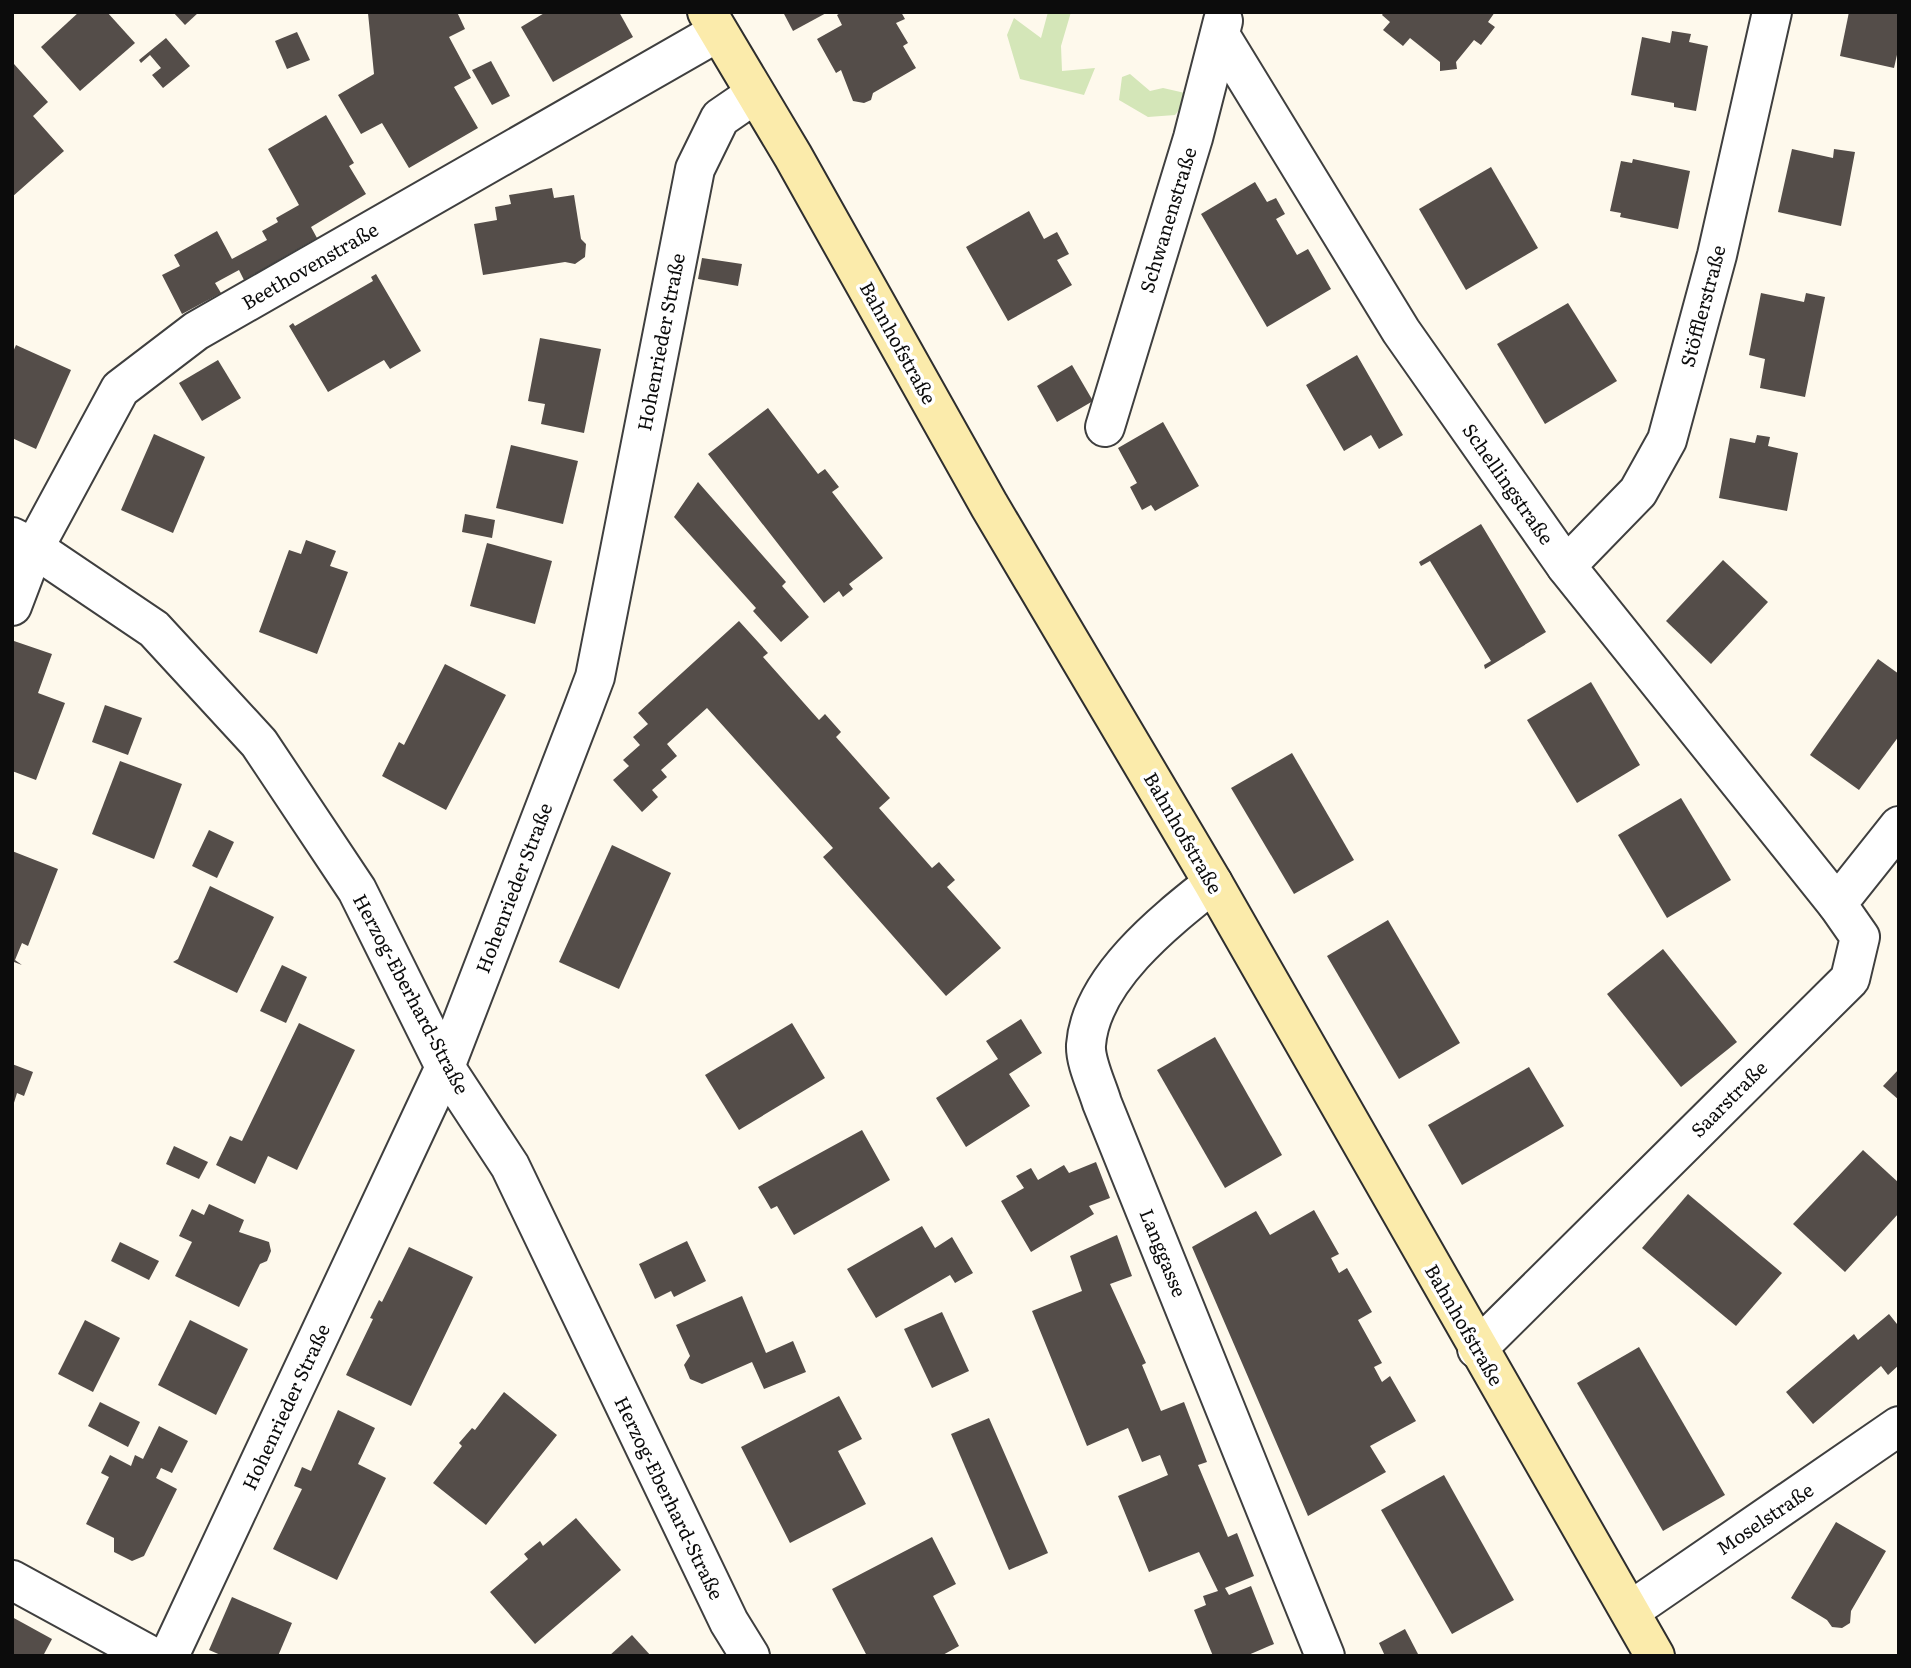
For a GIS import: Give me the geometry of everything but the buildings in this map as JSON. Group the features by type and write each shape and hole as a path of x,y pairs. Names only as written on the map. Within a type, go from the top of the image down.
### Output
{"street":[{"name":"Stöfflerstraße","path":"1566,566 1638,492 1667,440 1717,255 1772,12"},
{"name":"Bahnhofstraße","path":"712,22 800,168 989,505 1213,883 1477,1349 1655,1656"},
{"name":"Beethovenstraße","path":"12,606 23,543 120,389 196,331 712,22"},
{"name":"Schellingstraße","path":"1222,23 1401,331 1566,566 1837,904"},
{"name":"Schwanenstraße","path":"1105,426 1193,138 1222,23"},
{"name":"Hohenrieder Straße","path":"169,1656 445,1067 595,677 695,169 720,118 755,94"},
{"name":"Herzog-Eberhard-Straße","path":"23,543 154,629 259,743 357,890 445,1067 510,1166 729,1622 750,1656"},
{"path":"1837,904 1899,826"},
{"name":"Langgasse","path":"1213,883 1154,930 1096,1004 1086,1047 1102,1103 1325,1656"},
{"name":"Saarstraße","path":"1477,1349 1850,979 1860,937 1837,904"},
{"name":"Moselstraße","path":"1630,1611 1899,1426"},
{"path":"12,1580 151,1656"}],"green space":[{"path":"1048,12 1071,12 1061,46 1062,71 1095,68 1084,95 1020,79 1007,35 1014,18 1041,38"},
{"path":"1130,74 1150,91 1163,88 1185,93 1183,105 1175,115 1148,117 1119,100 1122,77"}]}
